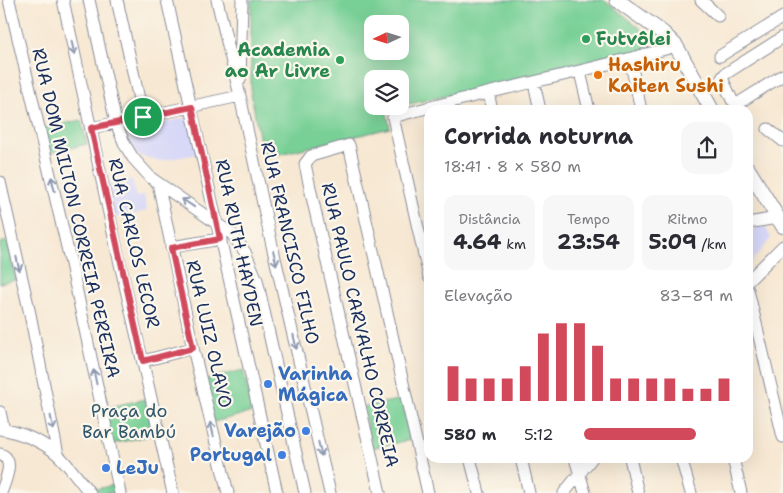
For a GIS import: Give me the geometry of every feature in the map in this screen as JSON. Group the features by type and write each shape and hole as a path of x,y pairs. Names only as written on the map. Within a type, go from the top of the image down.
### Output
{"main road":[{"path":"617,0 662,33 676,46 707,105"},
{"path":"753,177 780,222"}],"street":[{"name":"RUA DOM MILTON CORREIA PEREIRA","path":"9,0 72,264 120,493"},
{"name":"RUA CARLOS LECOR","path":"63,0 174,493"},
{"path":"89,0 116,123 125,146 133,158 158,183 232,234 244,252 257,280 305,493"},
{"path":"117,0 143,117"},
{"name":"RUA RUTH HAYDEN","path":"167,0 277,493"},
{"name":"RUA FRANCISCO FILHO","path":"217,0 330,493"},
{"path":"91,128 240,96 242,0"},
{"path":"701,0 718,16"},
{"path":"720,56 783,17"},
{"path":"783,37 725,74 722,78 732,100 737,104 783,75"},
{"path":"449,105 488,93 580,72 676,46"},
{"path":"630,59 640,105"},
{"path":"580,72 588,105"},
{"path":"534,83 539,105"},
{"path":"488,93 491,105"},
{"path":"424,111 393,117 424,255"},
{"path":"768,129 783,141"},
{"name":"RUA PAULO CARVALHO CORREIA","path":"380,493 305,164 311,156 349,145 428,493"},
{"path":"0,182 30,314 58,455"},
{"name":"RUA LUIZ OLAVO","path":"158,183 193,348 228,493"},
{"path":"753,223 780,222"},
{"path":"171,248 220,239"},
{"path":"753,276 783,246"},
{"path":"753,311 783,437"},
{"path":"143,361 193,348"},
{"path":"0,412 2,429 30,439 58,455 90,493"},
{"path":"0,454 6,456 9,466 2,493"},
{"path":"471,463 479,493"},
{"path":"522,463 529,493"},
{"path":"577,463 585,493"},
{"path":"564,493 588,463"},
{"path":"631,463 638,493"},
{"path":"682,463 691,493"},
{"path":"734,463 741,493"}],"shaded area":[{"path":"189,117 198,154 159,161 137,155 125,131"},
{"path":"132,179 136,197 144,195 147,211 114,218 107,184"},
{"path":"765,226 771,238 753,260 753,229"}],"green space":[{"path":"251,0 605,0 640,28 650,42 647,52 409,104 409,70 364,70 364,115 387,115 390,128 263,158 251,94"},
{"path":"81,120 87,144 50,153 44,128"},
{"path":"7,241 16,280 0,283 0,243"},
{"path":"243,370 253,412 213,422 203,380"},
{"name":"Praça do Bar Bambú","path":"145,399 153,435 112,444 105,408"},
{"path":"402,399 410,440 372,448 363,407"},
{"path":"114,485 116,493 94,493 92,490"}],"place":[{"name":"Futvôlei","path":"586,39"},
{"name":"Academia ao Ar Livre","path":"340,60"},
{"name":"Hashiru Kaiten Sushi","path":"598,75"},
{"name":"Varinha Mágica","path":"268,384"},
{"name":"Varejão","path":"306,431"},
{"name":"Portugal","path":"282,455"},
{"name":"LeJu","path":"106,468"}],"route":[{"path":"192,107 220,239 171,248 193,348 143,361 91,128 143,117 192,107"}]}
